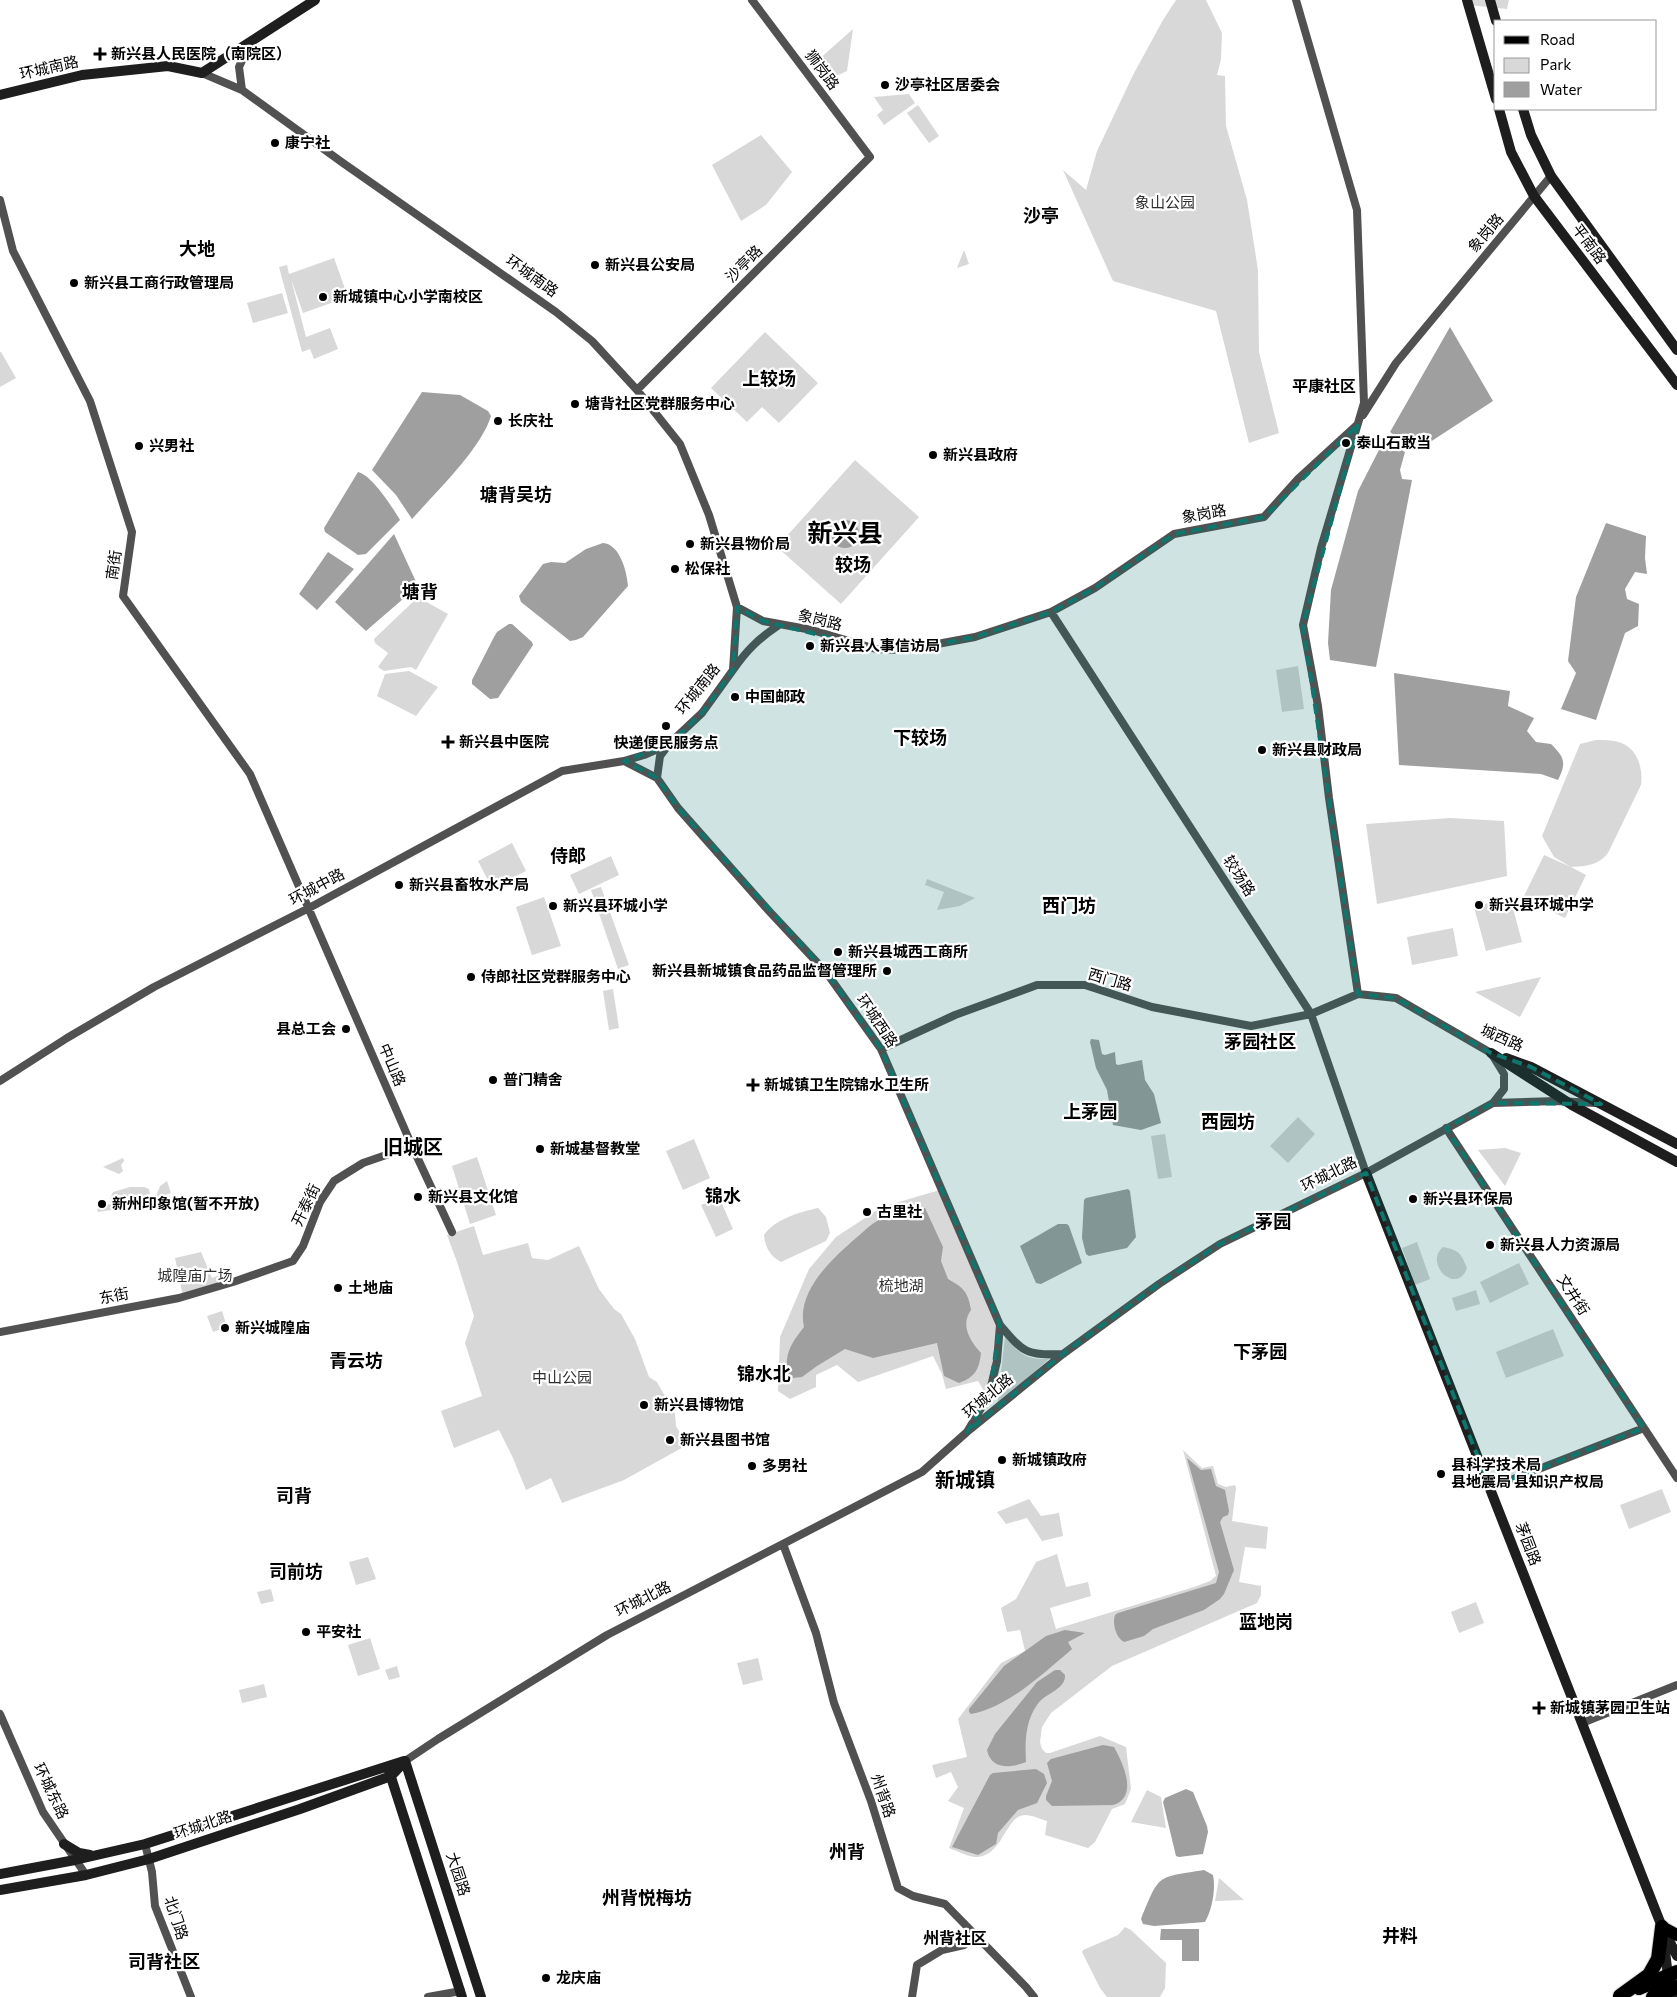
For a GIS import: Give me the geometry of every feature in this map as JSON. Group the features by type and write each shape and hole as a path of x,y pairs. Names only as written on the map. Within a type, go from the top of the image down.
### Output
{"highway":[{"path":"1619,1997 1649,1975 1658,1959 1662,1927"},
{"path":"1619,1997 1674,1984"},
{"path":"1653,1997 1674,1984"}],"main road":[{"path":"1662,1927 1677,1935"}],"street":[{"path":"202,73 316,0"},
{"name":"狮岗路","path":"752,0 870,158"},
{"path":"1296,0 1357,210 1364,403 1321,548 1303,625 1318,706 1329,798 1358,994"},
{"path":"1467,0 1494,92"},
{"path":"1490,0 1496,20"},
{"path":"242,90 238,67 250,42"},
{"name":"环城南路","path":"2,94 82,75 164,67 202,73 242,90 342,163 556,312 592,341 637,390 680,444 708,512 736,607 732,670 702,713 669,744 660,756 657,778"},
{"name":"平南路","path":"1499,110 1511,152 1534,196 1677,385"},
{"name":"平南路","path":"1523,110 1530,135 1551,176 1677,350"},
{"name":"沙亭路","path":"637,390 870,158"},
{"name":"象岗路","path":"736,607 764,621 779,625 812,630 876,649 905,650 975,637 1051,612 1095,588 1174,534 1264,517 1298,479 1358,424 1396,363 1551,176"},
{"name":"南街","path":"0,200 13,250 90,401 132,532 123,596 250,774 309,908"},
{"name":"较场路","path":"1051,612 1311,1014 1366,1173"},
{"path":"732,670 744,653 756,641 779,625"},
{"name":"环城中路","path":"0,1081 67,1038 154,987 309,908 562,770 624,761 644,756 669,744"},
{"path":"624,761 657,778"},
{"name":"环城西路","path":"657,778 678,808 769,912 826,972 881,1049 1000,1325 1019,1346 1038,1355 1063,1354"},
{"name":"中山路","path":"309,908 412,1146 452,1232"},
{"name":"西门路","path":"881,1049 955,1015 1037,985 1085,985 1152,1007 1251,1026 1311,1014"},
{"name":"城西路","path":"1311,1014 1358,994 1396,998 1491,1053 1531,1066 1677,1144"},
{"path":"1491,1053 1504,1074 1504,1089 1493,1103"},
{"path":"1491,1053 1572,1105 1677,1162"},
{"name":"环城北路","path":"0,1890 86,1875 149,1859 300,1809 389,1771 607,1635 922,1472 967,1432 1063,1354 1159,1284 1220,1244 1366,1173 1493,1103 1557,1101 1601,1104"},
{"name":"文井街","path":"1446,1128 1677,1478"},
{"name":"开泰街","path":"233,1282 293,1261 303,1246 320,1202 334,1181 363,1164 412,1146"},
{"name":"茅园路","path":"1366,1173 1662,1927"},
{"name":"东街","path":"0,1332 179,1298 233,1282"},
{"name":"环城西路","path":"967,1432 989,1395 996,1361 1000,1325"},
{"path":"1490,1488 1644,1428"},
{"name":"州背路","path":"783,1544 816,1633 834,1703 870,1801 898,1888 913,1896 945,1904 1034,1997"},
{"path":"1582,1723 1677,1686"},
{"name":"环城东路","path":"0,1714 43,1812 86,1875"},
{"name":"大园路","path":"405,1761 481,1997"},
{"path":"389,1771 461,1994 428,1997"},
{"name":"环城北路","path":"0,1874 100,1855 145,1844 389,1771"},
{"path":"64,1844 84,1855 100,1855"},
{"path":"45,1866 64,1856 66,1849 64,1844"},
{"name":"北门路","path":"145,1844 152,1872 155,1906 191,1997"},
{"path":"1662,1927 1677,1956"},
{"path":"1662,1927 1674,1984"},
{"path":"912,1997 916,1965 942,1950 964,1945 976,1936"}],"highlighted area":[{"path":"1358,424 1303,625 1358,994 1396,998 1491,1053 1531,1067 1601,1104 1493,1103 1446,1128 1644,1428 1490,1488 1366,1173 1220,1244 1159,1284 1063,1354 967,1432 989,1395 1000,1325 881,1049 826,972 678,808 657,778 624,761 669,744 702,713 733,670 737,607 763,621 876,649 905,650 975,637 1051,612 1095,588 1174,534 1264,517"}],"green space":[{"name":"象山公园","path":"1176,0 1206,0 1222,33 1221,59 1217,75 1225,76 1226,126 1247,200 1258,270 1259,352 1279,433 1249,443 1216,311 1113,281 1063,170 1086,190 1097,151 1133,75"},
{"path":"1467,0 1509,0 1507,9 1468,5"},
{"path":"853,29 847,71 834,77 817,61"},
{"path":"909,94 915,103 884,125 877,115 883,110 874,97"},
{"path":"918,105 939,136 929,143 907,113"},
{"path":"761,135 792,172 766,205 741,221 712,165"},
{"path":"964,250 969,264 957,268"},
{"path":"334,258 348,297 303,313 291,279 306,337 330,328 338,349 314,359 310,349 302,352 279,267 287,265 289,274"},
{"path":"282,293 288,313 253,323 247,303"},
{"path":"765,332 818,383 779,423 762,407 747,422 711,388"},
{"path":"0,352 16,378 0,387"},
{"path":"855,460 919,517 841,604 777,547"},
{"path":"417,598 448,614 416,670 411,667 384,671 378,667 388,653 375,643 374,639"},
{"path":"1298,666 1304,709 1282,712 1276,670"},
{"path":"409,671 438,687 416,716 377,696 385,674"},
{"path":"1596,740 1624,744 1631,749 1637,758 1641,769 1641,785 1608,853 1596,863 1571,867 1554,857 1542,836 1580,744"},
{"path":"1450,818 1504,821 1507,876 1377,904 1366,824"},
{"path":"512,843 526,871 492,888 478,861"},
{"path":"1544,855 1586,875 1565,918 1523,898"},
{"path":"611,856 619,875 579,894 570,875"},
{"path":"927,879 975,898 960,906 937,910 944,892 925,885"},
{"path":"601,887 629,965 618,969 591,890"},
{"path":"544,897 561,946 532,955 516,907"},
{"path":"1510,897 1522,942 1486,951 1474,907"},
{"path":"1453,928 1458,956 1412,965 1407,937"},
{"path":"1541,977 1520,1017 1475,992"},
{"path":"613,989 619,1028 609,1030 603,991"},
{"path":"1298,1117 1315,1134 1288,1163 1270,1146"},
{"path":"1165,1134 1172,1177 1158,1179 1151,1136"},
{"path":"694,1139 710,1178 683,1190 666,1151"},
{"path":"1505,1148 1521,1153 1505,1186 1478,1150"},
{"path":"477,1157 496,1215 470,1224 452,1166"},
{"path":"123,1158 124,1161 121,1165 123,1171 119,1174 103,1167"},
{"path":"167,1181 171,1193 155,1199 160,1186"},
{"path":"130,1187 144,1187 149,1189 150,1194 131,1203 112,1201 110,1198 113,1192"},
{"name":"梳地湖","path":"943,1189 1000,1325 987,1396 978,1381 946,1389 942,1374 933,1356 858,1382 837,1365 816,1375 816,1387 790,1399 778,1391 780,1337 809,1269 836,1237 882,1207"},
{"path":"719,1197 733,1229 716,1237 701,1205"},
{"path":"108,1204 118,1205 118,1209 98,1212 97,1209"},
{"path":"818,1208 826,1217 830,1233 826,1241 781,1262 774,1257 767,1247 764,1235 769,1229 788,1217"},
{"name":"中山公园","path":"474,1226 483,1255 528,1243 532,1258 548,1260 579,1246 599,1289 614,1309 621,1314 635,1339 649,1377 657,1382 675,1414 676,1426 687,1445 624,1480 562,1503 551,1478 526,1490 499,1430 454,1448 441,1411 482,1396 465,1343 474,1316 447,1235"},
{"path":"1417,1242 1430,1279 1415,1285 1402,1248"},
{"path":"1443,1247 1453,1249 1461,1256 1467,1268 1462,1276 1456,1279 1450,1278 1439,1268 1438,1254"},
{"name":"城隍庙广场","path":"201,1252 212,1278 229,1271 233,1282 183,1297 175,1258"},
{"path":"1519,1263 1529,1284 1490,1303 1480,1282"},
{"path":"1476,1290 1480,1304 1456,1311 1452,1298"},
{"path":"222,1311 227,1327 213,1332 207,1316"},
{"path":"1553,1329 1564,1356 1506,1378 1496,1352"},
{"path":"1005,1337 1024,1355 1049,1359 997,1407"},
{"path":"1183,1450 1202,1468 1213,1466 1218,1484 1226,1487 1235,1485 1232,1521 1268,1527 1266,1549 1245,1547 1239,1582 1261,1586 1261,1595 1257,1603 1112,1666 1051,1713 1042,1727 1040,1742 1042,1749 1046,1753 1100,1736 1126,1747 1131,1789 1125,1804 1112,1809 1095,1842 1088,1848 1045,1835 1047,1821 1025,1815 1013,1821 999,1843 986,1855 971,1856 949,1848 964,1808 948,1801 958,1787 951,1772 936,1778 932,1765 967,1757 958,1719 1001,1663 1025,1651 1020,1630 1007,1632 1001,1608 1016,1599 1036,1562 1057,1554 1066,1587 1088,1582 1091,1596 1050,1608 1056,1629 1194,1587 1210,1581 1216,1576"},
{"path":"1662,1489 1671,1512 1629,1529 1620,1505"},
{"path":"1029,1499 1041,1516 1059,1513 1063,1536 1042,1541 1027,1518 1006,1524 997,1512"},
{"path":"368,1557 376,1579 356,1585 349,1562"},
{"path":"271,1589 274,1601 261,1604 257,1592"},
{"path":"1476,1602 1484,1623 1459,1633 1451,1612"},
{"path":"370,1638 380,1669 358,1676 348,1645"},
{"path":"758,1658 763,1680 743,1685 737,1663"},
{"path":"397,1666 400,1677 389,1680 385,1670"},
{"path":"264,1684 267,1697 242,1703 239,1690"},
{"path":"1147,1790 1161,1797 1166,1828 1131,1822"},
{"path":"1219,1878 1244,1900 1215,1901"},
{"path":"1125,1927 1131,1930 1166,1963 1165,1988 1160,1997 1107,1997 1100,1988 1082,1952 1118,1935"}],"water":[{"path":"1450,327 1493,401 1424,446 1410,439 1406,444 1390,432"},
{"path":"422,392 460,395 488,411 491,416 486,429 468,456 412,519 396,495 372,470"},
{"path":"1387,442 1405,452 1400,470 1402,479 1412,480 1376,667 1330,660 1328,643 1331,590 1358,491 1381,446"},
{"path":"358,472 364,474 376,485 400,520 366,554 358,555 325,532 324,528"},
{"path":"845,520 855,524 859,534 855,544 845,548 835,544 831,534 835,524"},
{"path":"1606,523 1646,536 1645,558 1647,574 1635,572 1625,589 1627,599 1639,604 1638,626 1625,633 1596,720 1561,709 1576,673 1568,661 1576,597"},
{"path":"394,534 418,586 366,631 335,602"},
{"path":"603,543 614,548 618,553 622,560 628,586 583,637 570,641 521,602 519,596 543,564 551,562 565,563 586,549"},
{"path":"328,552 354,569 317,610 299,594"},
{"path":"512,624 533,645 498,698 490,699 472,684 472,680 497,632"},
{"path":"1394,673 1510,691 1508,706 1534,718 1527,731 1536,742 1551,744 1561,756 1563,769 1558,780 1541,774 1399,765"},
{"path":"1091,1039 1099,1040 1102,1054 1115,1052 1116,1064 1118,1065 1142,1060 1145,1080 1154,1094 1161,1123 1141,1130 1113,1125 1107,1090 1096,1068"},
{"path":"1128,1189 1130,1191 1136,1237 1127,1248 1089,1256 1086,1254 1082,1238 1084,1200"},
{"name":"梳地湖","path":"925,1208 943,1247 941,1261 948,1279 962,1288 967,1295 971,1310 966,1321 966,1327 970,1338 981,1353 975,1372 969,1378 959,1383 944,1376 937,1343 873,1358 845,1349 802,1377 793,1378 787,1374 788,1354 804,1327 805,1301 818,1277 827,1266 877,1221 895,1213"},
{"path":"1058,1224 1067,1224 1069,1226 1082,1263 1041,1284 1036,1283 1020,1246"},
{"path":"1187,1458 1201,1470 1211,1469 1216,1486 1225,1490 1229,1511 1228,1515 1223,1517 1220,1522 1234,1570 1224,1594 1204,1610 1153,1629 1144,1636 1124,1642 1117,1634 1114,1626 1114,1618 1118,1613 1216,1583 1219,1572"},
{"path":"1065,1630 1085,1633 1068,1642 1072,1649 1011,1697 985,1710 971,1714 969,1712 969,1709 1004,1666 1046,1636"},
{"path":"1055,1670 1060,1670 1065,1675 1064,1680 1058,1688 1040,1701 1030,1718 1027,1732 1026,1762 1008,1766 997,1764 989,1757 987,1750 995,1734 1037,1682"},
{"path":"1103,1745 1114,1747 1127,1779 1125,1795 1121,1801 1113,1805 1052,1806 1046,1800 1052,1781 1047,1763 1051,1759"},
{"path":"1036,1769 1044,1774 1047,1783 1037,1803 1018,1810 998,1833 996,1844 978,1855 952,1847 990,1775 993,1773"},
{"path":"1186,1789 1193,1792 1208,1832 1203,1854 1179,1857 1176,1856 1163,1802 1165,1798"},
{"path":"1204,1870 1213,1875 1214,1887 1211,1906 1205,1922 1154,1926 1143,1924 1141,1919 1147,1904 1157,1885 1162,1880 1168,1877"},
{"path":"1161,1929 1199,1929 1199,1961 1182,1961 1182,1940 1160,1940"}],"place":[{"name":"新兴县人民医院（南院区）","path":"100,54"},
{"name":"沙亭社区居委会","path":"885,85"},
{"name":"康宁社","path":"275,143"},
{"name":"新兴县公安局","path":"595,265"},
{"name":"新兴县工商行政管理局","path":"74,283"},
{"name":"新城镇中心小学南校区","path":"323,297"},
{"name":"塘背社区党群服务中心","path":"575,404"},
{"name":"长庆社","path":"498,421"},
{"name":"泰山石敢当","path":"1346,443"},
{"name":"兴男社","path":"139,446"},
{"name":"新兴县政府","path":"933,455"},
{"name":"新兴县物价局","path":"690,544"},
{"name":"松保社","path":"675,569"},
{"name":"新兴县人事信访局","path":"810,646"},
{"name":"中国邮政","path":"735,697"},
{"name":"快递便民服务点","path":"666,726"},
{"name":"新兴县中医院","path":"448,742"},
{"name":"新兴县财政局","path":"1262,750"},
{"name":"新兴县畜牧水产局","path":"399,885"},
{"name":"新兴县环城中学","path":"1479,905"},
{"name":"新兴县环城小学","path":"553,906"},
{"name":"新兴县城西工商所","path":"838,952"},
{"name":"新兴县新城镇食品药品监督管理所","path":"887,971"},
{"name":"侍郎社区党群服务中心","path":"471,977"},
{"name":"县总工会","path":"346,1029"},
{"name":"普门精舍","path":"493,1080"},
{"name":"新城镇卫生院锦水卫生所","path":"753,1085"},
{"name":"新城基督教堂","path":"540,1149"},
{"name":"新兴县文化馆","path":"418,1197"},
{"name":"新兴县环保局","path":"1413,1199"},
{"name":"新州印象馆(暂不开放)","path":"102,1204"},
{"name":"古里社","path":"867,1212"},
{"name":"新兴县人力资源局","path":"1490,1245"},
{"name":"土地庙","path":"338,1288"},
{"name":"新兴城隍庙","path":"225,1328"},
{"name":"新兴县博物馆","path":"644,1405"},
{"name":"新兴县图书馆","path":"670,1440"},
{"name":"新城镇政府","path":"1002,1460"},
{"name":"多男社","path":"752,1466"},
{"name":"县科学技术局 县地震局 县知识产权局","path":"1441,1474"},
{"name":"平安社","path":"306,1632"},
{"name":"新城镇茅园卫生站","path":"1539,1708"},
{"name":"龙庆庙","path":"546,1978"}],"district":[{"name":"沙亭","path":"1041,216"},
{"name":"大地","path":"197,249"},
{"name":"上较场","path":"769,379"},
{"name":"平康社区","path":"1324,386"},
{"name":"塘背吴坊","path":"516,495"},
{"name":"新兴县","path":"845,533"},
{"name":"较场","path":"853,565"},
{"name":"塘背","path":"420,592"},
{"name":"下较场","path":"920,738"},
{"name":"侍郎","path":"568,856"},
{"name":"西门坊","path":"1069,906"},
{"name":"茅园社区","path":"1260,1042"},
{"name":"上茅园","path":"1090,1112"},
{"name":"西园坊","path":"1228,1122"},
{"name":"旧城区","path":"413,1147"},
{"name":"锦水","path":"723,1196"},
{"name":"茅园","path":"1273,1222"},
{"name":"下茅园","path":"1260,1352"},
{"name":"青云坊","path":"356,1361"},
{"name":"锦水北","path":"764,1374"},
{"name":"新城镇","path":"965,1480"},
{"name":"司背","path":"294,1496"},
{"name":"司前坊","path":"296,1572"},
{"name":"蓝地岗","path":"1266,1622"},
{"name":"州背","path":"847,1852"},
{"name":"州背悦梅坊","path":"647,1898"},
{"name":"井料","path":"1400,1936"},
{"name":"州背社区","path":"955,1938"},
{"name":"司背社区","path":"164,1962"}]}
